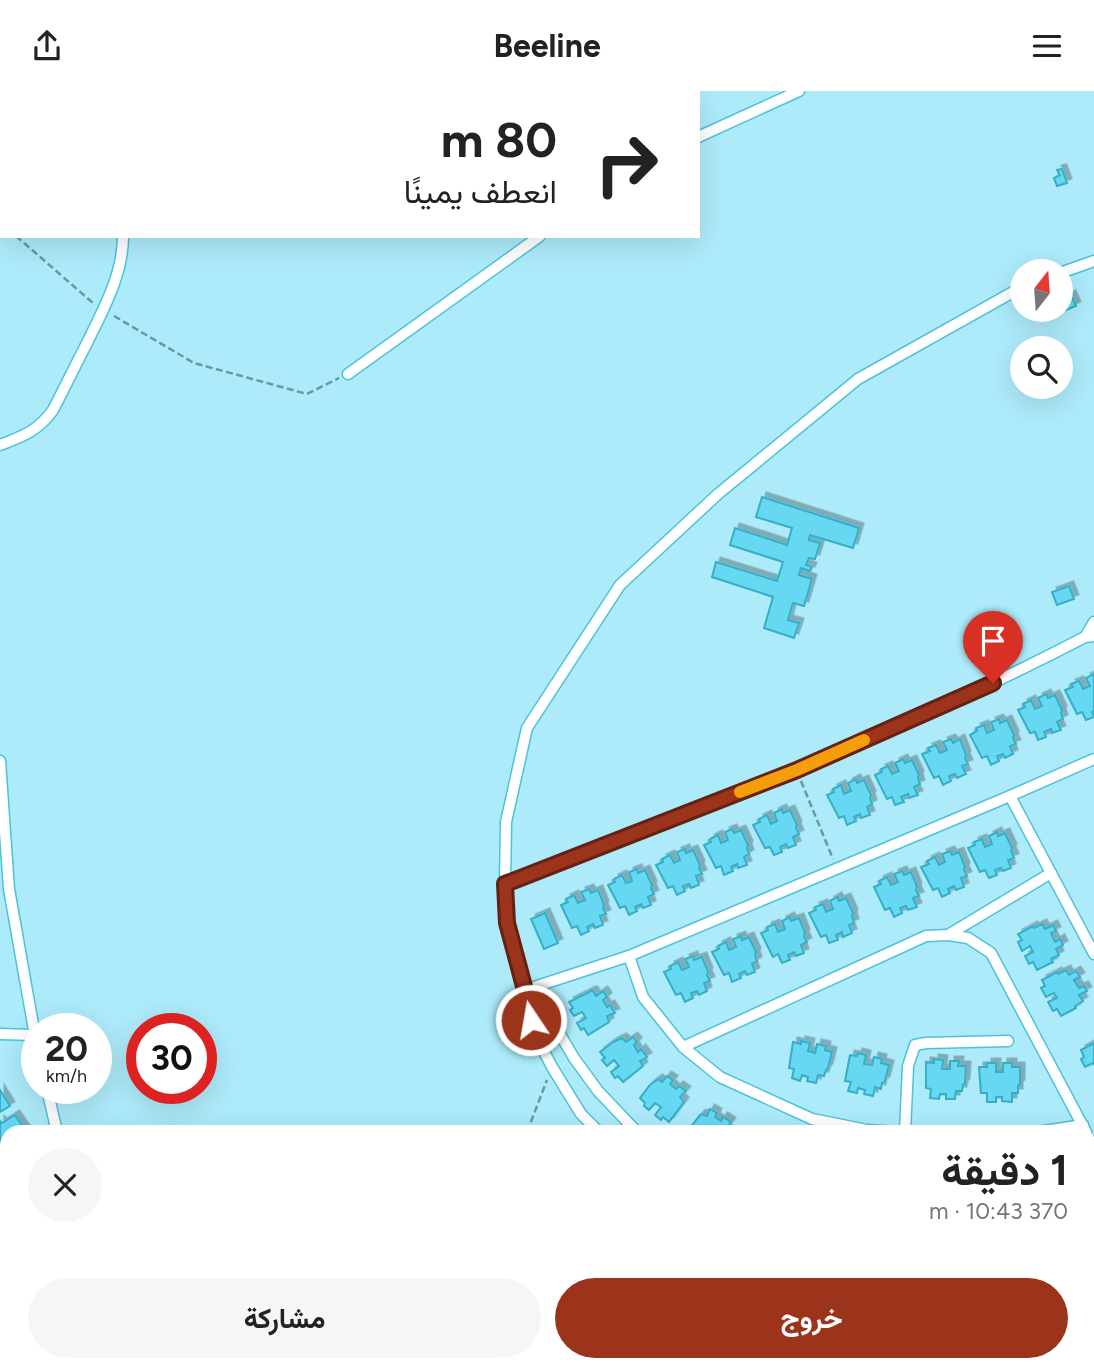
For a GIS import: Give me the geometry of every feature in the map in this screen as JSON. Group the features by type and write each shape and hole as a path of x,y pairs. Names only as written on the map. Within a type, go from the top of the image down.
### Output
{"street":[{"path":"700,136 799,91"},
{"path":"0,445 35,430 53,410 115,283 123,238"},
{"path":"348,374 537,238"},
{"path":"1073,268 1094,261"},
{"path":"630,1125 598,1091 549,1016 532,1003 525,990 507,923 506,822 527,729 620,585 718,494 858,379 1010,292"},
{"path":"505,884 797,770 1017,672 1090,636 1094,622"},
{"path":"525,990 629,956 1094,759"},
{"path":"0,761 9,889 30,1013"},
{"path":"1010,796 1094,954"},
{"path":"948,935 1051,873"},
{"path":"683,1047 926,936 968,938 991,953 1082,1125"},
{"path":"629,956 643,997 683,1047 720,1077 812,1119 842,1125"},
{"path":"532,1003 531,1020 535,1034 581,1114 591,1125"},
{"path":"0,1034 21,1035"},
{"path":"905,1125 908,1066 915,1045 1008,1041"},
{"path":"50,1104 55,1125"}],"path":[{"path":"18,238 93,303 194,363 307,394 348,374"},
{"path":"797,770 837,869"},
{"path":"530,1125 552,1067"}],"building":[{"path":"1062,169 1067,183 1057,186 1054,178 1060,175 1057,170"},
{"path":"762,497 859,528 853,548 810,535 809,540 820,543 815,559 809,558 806,565 812,567 810,571 801,568 799,575 812,579 804,606 793,603 788,620 799,623 794,638 764,628 773,597 712,577 716,562 777,581 783,562 730,545 735,528 787,545 792,528 756,517"},
{"path":"1069,586 1074,599 1057,605 1052,592"},
{"path":"1094,674 1094,717 1086,720 1082,712 1077,714 1065,690 1079,681 1083,689 1090,686 1086,678"},
{"path":"1046,694 1048,698 1055,695 1063,719 1057,722 1061,730 1052,733 1051,729 1044,732 1046,737 1038,740 1035,732 1030,733 1018,710 1031,700 1035,709 1042,706 1038,698"},
{"path":"999,719 1000,723 1007,720 1016,744 1010,746 1013,754 1005,758 1003,754 997,756 999,761 991,765 987,756 982,758 970,735 977,731 976,728 984,725 987,733 994,730 991,722"},
{"path":"951,739 953,743 960,739 968,764 962,766 966,774 957,778 955,774 949,776 951,781 943,785 939,776 934,778 922,754 936,745 940,753 947,750 943,742"},
{"path":"903,759 905,763 912,760 920,784 914,787 918,795 909,798 908,794 901,797 904,802 895,805 892,797 887,799 875,775 888,766 892,774 899,771 895,763"},
{"path":"856,779 857,783 864,780 871,795 872,804 867,807 870,815 861,818 860,814 854,817 856,821 847,825 844,816 839,818 827,795 841,785 844,794 851,791 848,783"},
{"path":"782,809 783,813 790,810 799,834 793,837 796,845 788,848 786,844 780,847 782,852 774,855 770,847 765,848 753,825 767,815 771,824 777,821 774,813"},
{"path":"732,829 734,833 741,830 749,854 744,857 747,865 738,868 737,864 731,867 733,871 724,875 721,866 716,868 704,845 718,835 721,843 728,840 725,832"},
{"path":"997,832 998,836 1005,833 1014,858 1008,860 1011,868 995,870 997,875 989,878 985,870 980,872 968,848 982,839 985,847 992,844 989,836"},
{"path":"685,849 686,853 693,850 702,874 696,876 699,885 691,888 689,884 683,886 685,891 677,895 673,886 668,888 656,865 670,855 674,863 680,860 677,852"},
{"path":"950,851 952,855 959,852 967,876 961,878 964,887 956,890 954,886 948,889 950,893 942,897 938,888 933,890 921,867 929,864 927,861 935,857 939,865 945,862 942,854"},
{"path":"637,869 638,873 645,870 654,894 648,897 651,905 643,908 641,904 635,907 637,911 629,915 625,906 620,908 608,885 622,875 626,883 632,881 629,872"},
{"path":"902,871 904,875 911,872 919,896 913,898 917,907 908,910 906,906 900,908 902,913 894,917 890,908 885,910 874,887 887,877 891,885 898,882 894,874"},
{"path":"589,889 591,893 598,890 606,914 600,916 603,925 595,928 593,924 587,927 589,931 581,935 577,926 572,928 561,905 574,895 578,903 585,900 581,892"},
{"path":"837,897 839,901 846,898 854,923 849,925 852,933 843,937 842,932 836,935 838,940 829,943 826,935 821,937 809,913 823,904 826,912 833,909 830,901"},
{"path":"545,913 558,943 544,949 531,919"},
{"path":"790,917 791,921 799,918 807,942 801,945 804,953 796,956 794,952 788,955 790,960 782,963 778,954 773,957 761,933 775,924 778,932 785,929 782,921"},
{"path":"1042,924 1045,929 1053,925 1056,931 1051,933 1055,942 1060,939 1063,945 1056,949 1059,955 1051,959 1053,962 1037,970 1033,962 1029,964 1025,956 1033,952 1030,946 1022,951 1018,942 1022,940 1018,934"},
{"path":"741,936 742,940 749,937 756,952 757,961 752,964 755,972 747,975 745,971 739,974 741,978 732,982 729,973 724,975 712,952 726,942 729,950 736,947 733,939"},
{"path":"693,956 694,960 702,957 710,981 704,983 707,991 699,995 697,991 691,993 693,998 685,1002 681,993 676,995 664,972 678,962 682,970 689,967 685,959"},
{"path":"1066,970 1069,975 1076,971 1080,977 1074,980 1079,988 1084,986 1087,991 1079,995 1083,1001 1075,1006 1076,1008 1061,1016 1057,1009 1053,1011 1048,1002 1057,998 1054,993 1046,997 1041,988 1045,986 1042,980"},
{"path":"591,991 596,996 603,991 607,997 603,1000 615,1013 607,1016 609,1022 588,1035 577,1023 586,1018 582,1012 574,1016 569,1002"},
{"path":"633,1037 637,1042 634,1045 638,1052 641,1049 647,1057 640,1061 643,1066 623,1082 611,1072 619,1066 614,1060 607,1066 600,1052 613,1042 622,1038 626,1042"},
{"path":"801,1041 810,1043 808,1051 815,1053 817,1044 826,1046 825,1050 832,1052 824,1076 818,1075 816,1083 807,1081 808,1077 802,1075 800,1081 792,1078 794,1069 789,1068 793,1042 801,1044"},
{"path":"1094,1043 1094,1065 1093,1063 1085,1067 1081,1050"},
{"path":"858,1053 866,1055 864,1064 872,1065 874,1057 889,1065 881,1089 875,1087 873,1096 864,1094 865,1090 858,1088 857,1093 848,1091 851,1082 845,1081 850,1055 857,1056"},
{"path":"934,1059 943,1060 942,1069 950,1069 950,1061 959,1061 958,1066 966,1066 965,1083 962,1091 956,1091 955,1099 946,1099 946,1094 940,1094 939,1099 930,1098 931,1089 926,1088 926,1062 934,1063"},
{"path":"987,1063 996,1063 996,1072 1003,1072 1003,1063 1020,1067 1018,1093 1012,1093 1012,1102 996,1097 996,1102 987,1102 987,1093 981,1093 979,1067 987,1067"},
{"path":"667,1076 673,1080 670,1084 676,1089 679,1086 686,1091 680,1097 684,1102 669,1122 655,1115 661,1107 655,1103 649,1110 640,1098 650,1085 658,1079 662,1082"},
{"path":"0,1090 10,1106 0,1112"},
{"path":"710,1109 717,1113 715,1117 721,1121 723,1117 731,1122 729,1125 692,1125 700,1115 707,1116"},
{"path":"15,1115 22,1125 0,1125 0,1121 2,1123"}],"slow traffic":[{"path":"740,792 864,740"}],"route":[{"path":"531,1020 532,1003 525,990 507,923 505,884 797,770 993,683"}]}
